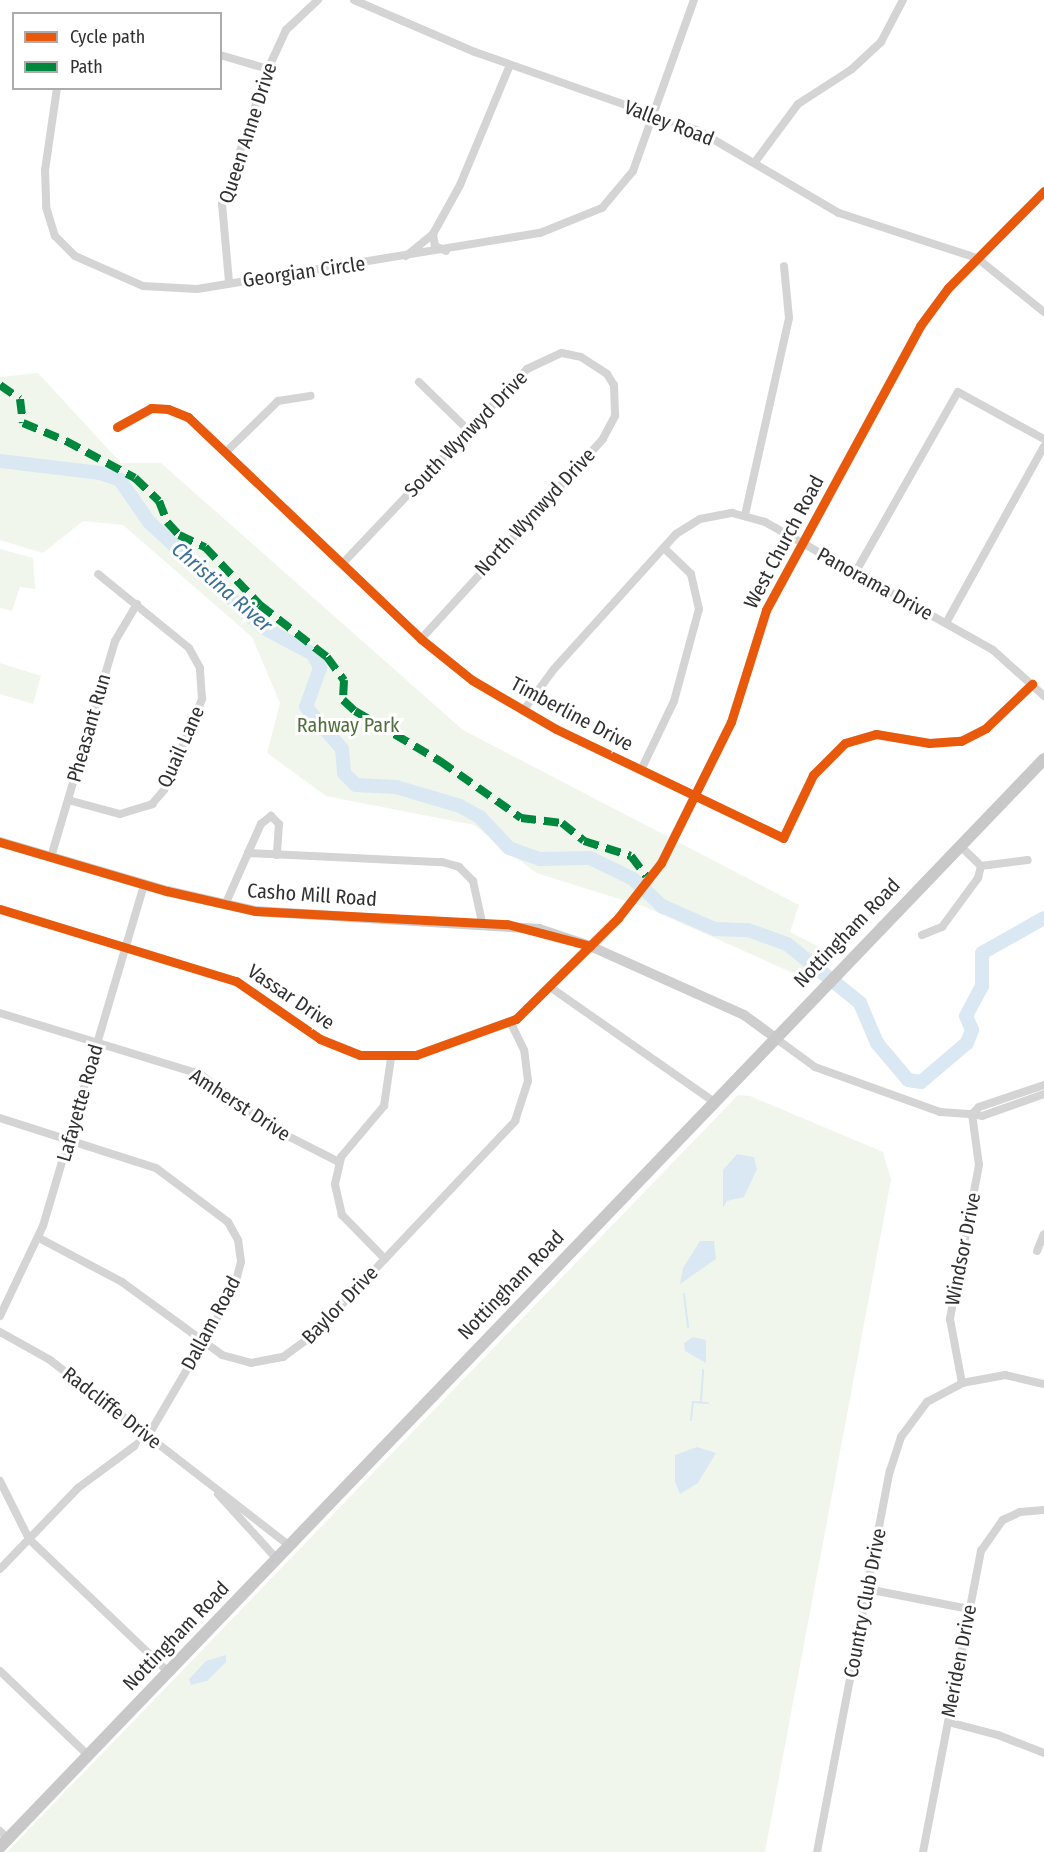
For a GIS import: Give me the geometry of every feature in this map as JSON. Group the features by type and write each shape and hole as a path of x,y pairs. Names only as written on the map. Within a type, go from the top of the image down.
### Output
{"main road":[{"name":"Nottingham Road","path":"3,1839 88,1755 290,1546 838,970 1044,759"}],"street":[{"name":"Queen Anne Drive","path":"229,282 222,204 268,69 286,30 318,0"},
{"name":"Valley Road","path":"354,0 510,65 653,113 755,162 839,213 977,258"},
{"name":"Georgian Circle","path":"57,90 45,170 46,207 55,236 75,256 143,286 197,289 229,282 448,251 562,227 602,208 633,171 694,0"},
{"path":"755,162 798,104 852,69 881,42 903,0"},
{"path":"222,56 268,69"},
{"path":"405,257 433,234 460,185 510,65"},
{"name":"West Church Road","path":"550,987 649,882 696,796 736,709 766,610 926,316 977,258 1044,191"},
{"path":"433,234 435,246 448,251"},
{"path":"977,258 1044,311"},
{"path":"523,711 549,675 664,548 700,519 745,514 789,318 784,266"},
{"name":"South Wynwyd Drive","path":"343,563 526,369 541,359 562,353 581,357 607,374"},
{"name":"North Wynwyd Drive","path":"421,639 603,439 615,416 614,385 607,374"},
{"path":"419,382 469,431"},
{"path":"855,573 958,392 1044,439"},
{"path":"226,452 278,401 311,396"},
{"name":"Timberline Drive","path":"117,427 141,411 168,409 188,417 421,639 472,680 523,711 783,838 813,775 845,743 876,734 929,743 961,741 986,728 1032,684"},
{"path":"946,623 1044,446"},
{"name":"Panorama Drive","path":"745,514 802,543 1000,655 1044,696"},
{"path":"641,770 674,701 699,609 691,574 664,548"},
{"name":"Quail Lane","path":"68,800 120,814 152,804 164,790 200,709 203,679 196,657 98,574"},
{"name":"Pheasant Run","path":"51,857 114,641 136,604"},
{"path":"225,905 261,824 271,816 279,824 278,855"},
{"name":"Casho Mill Road","path":"0,842 144,885 225,905 283,914 482,922 539,929 590,946 750,1017 774,1037"},
{"path":"959,845 981,866"},
{"path":"248,853 451,864 473,881 482,922"},
{"path":"981,866 1028,860"},
{"path":"922,935 942,927 978,878 981,866"},
{"name":"Lafayette Road","path":"0,1316 39,1238 144,885"},
{"name":"Vassar Drive","path":"0,909 126,946 248,986 337,1048 391,1058 416,1055 511,1023 550,987"},
{"path":"550,987 713,1101"},
{"name":"Amherst Drive","path":"0,1013 200,1074 270,1127 339,1162"},
{"name":"Baylor Drive","path":"39,1238 122,1282 203,1344 242,1362 283,1357 307,1340 521,1111 528,1069 511,1023"},
{"path":"774,1037 815,1067 940,1112 982,1116 1044,1095"},
{"path":"385,1259 339,1209 335,1184 339,1162 384,1106 391,1058"},
{"path":"972,1114 979,1107 1044,1085"},
{"name":"Windsor Drive","path":"962,1383 950,1319 979,1165 972,1114"},
{"name":"Dallam Road","path":"0,1118 156,1167 228,1222 238,1240 239,1273 203,1344 148,1436 78,1488 0,1569"},
{"path":"1037,1251 1044,1234"},
{"name":"Radcliffe Drive","path":"0,1332 50,1360 217,1493 290,1546"},
{"name":"Country Club Drive","path":"817,1852 867,1589 901,1437 927,1402 962,1383 1005,1375 1044,1384"},
{"path":"0,1482 29,1539 168,1672"},
{"name":"Radcliffe Drive","path":"217,1493 277,1559"},
{"name":"Meriden Drive","path":"923,1852 981,1551 990,1534 1011,1515 1044,1510"},
{"path":"867,1589 969,1609"},
{"path":"0,1671 88,1755"},
{"path":"948,1722 989,1732 1044,1753"}],"green space":[{"name":"Rahway Park","path":"38,373 121,463 161,463 463,730 799,905 790,932 837,956 811,981 645,907 536,873 474,825 326,796 267,753 280,703 252,637 123,525 83,521 43,553 0,540 0,377"},
{"path":"0,549 33,558 35,589 20,587 12,611 0,608"},
{"path":"0,663 41,676 33,704 0,694"},
{"path":"738,1095 750,1096 883,1152 891,1180 765,1852 7,1852"}],"shaded area":[{"path":"737,1154 754,1157 757,1169 744,1197 727,1201 723,1208 723,1170"},
{"path":"700,1241 714,1241 716,1259 680,1284 683,1268"},
{"path":"693,1337 706,1340 706,1363 685,1351 684,1343"},
{"path":"697,1447 716,1453 698,1483 680,1494 675,1482 675,1455"},
{"path":"226,1655 226,1662 207,1681 191,1685 189,1679 206,1661"}],"waterway":[{"name":"Christina River","path":"0,461 100,473 120,480 149,522 264,628 313,654 320,668 306,707 342,749 344,773 356,785 396,787 460,806 480,817 509,848 540,859 590,858 633,879 662,906 715,929 748,930 787,944 860,1003 877,1043 908,1080 921,1082 967,1043 972,1030 966,1016 982,986 982,953 1044,918"},
{"path":"684,1294 688,1328"},
{"path":"701,1401 703,1370"},
{"path":"691,1420 693,1402 708,1403"}],"marked path":[{"path":"0,385 20,399 23,423 66,441 135,478 159,501 167,522 179,535 205,547 260,605 327,657 344,680 343,700 355,711 440,761 521,818 562,823 584,841 631,856 646,876"}],"cycle path":[{"path":"0,909 236,981 320,1039 360,1055 416,1055 516,1019 618,918 661,863 731,722 766,610 920,326 948,288 1044,191"},
{"path":"117,427 151,408 168,409 188,417 421,639 472,680 556,729 783,838 813,775 845,743 876,734 929,743 961,741 986,728 1032,684"},
{"path":"0,842 167,891 255,911 507,924 590,946"}]}
